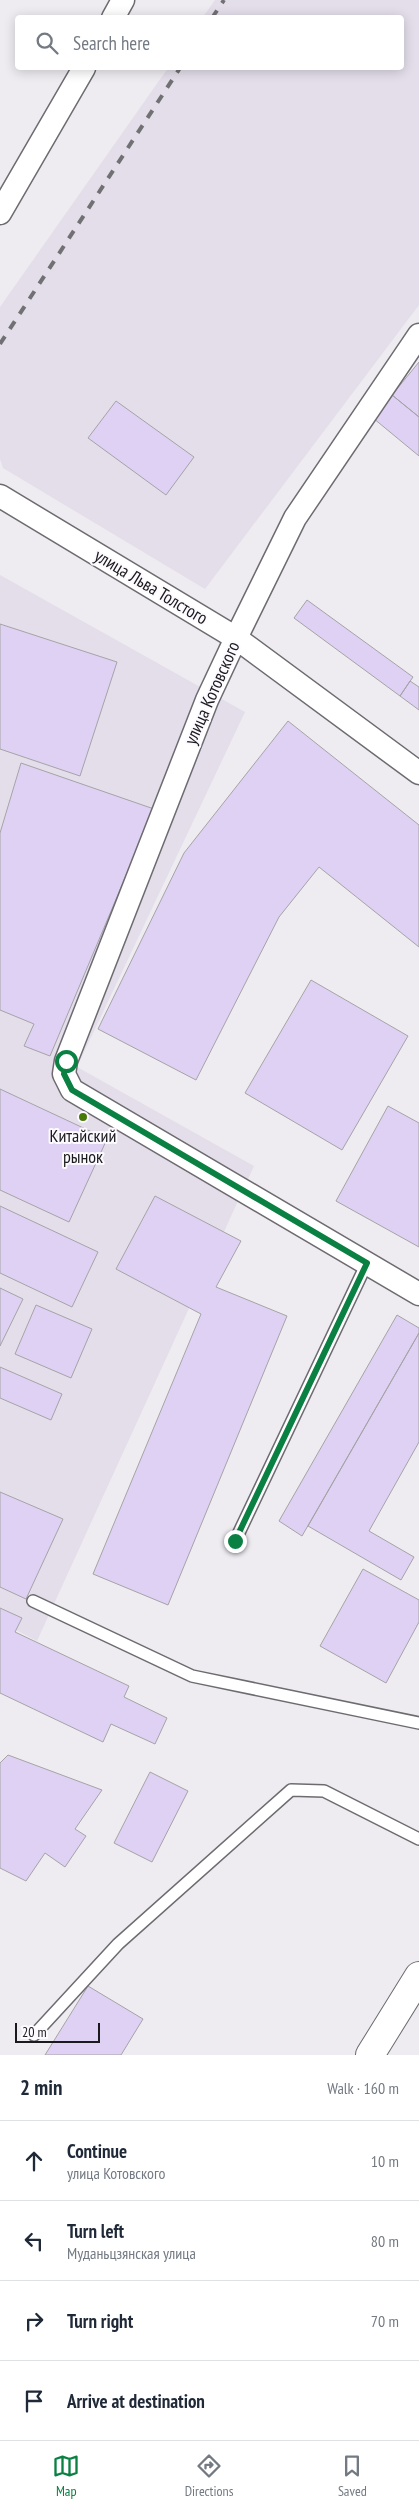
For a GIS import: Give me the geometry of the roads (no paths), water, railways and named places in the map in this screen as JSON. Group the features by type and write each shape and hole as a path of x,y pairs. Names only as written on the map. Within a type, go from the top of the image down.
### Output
{"highway":[{"path":"370,2055 419,1976"}],"street":[{"path":"115,15 124,0"},
{"path":"0,213 83,70"},
{"name":"улица Котовского","path":"367,1263 72,1090 64,1074 66,1061 207,700 236,638 295,518 419,335"},
{"name":"улица Льва Толстого","path":"0,496 236,638 419,773"},
{"path":"367,1263 419,1294"}],"lane":[{"path":"235,1541 367,1263"},
{"path":"33,1601 192,1676 419,1723"},
{"path":"34,2035 118,1944 291,1790 324,1791 419,1839"}],"railway":[{"path":"214,15 224,0"},
{"path":"0,344 179,70"}],"place":[{"name":"Китайский рынок","path":"83,1117"}]}
